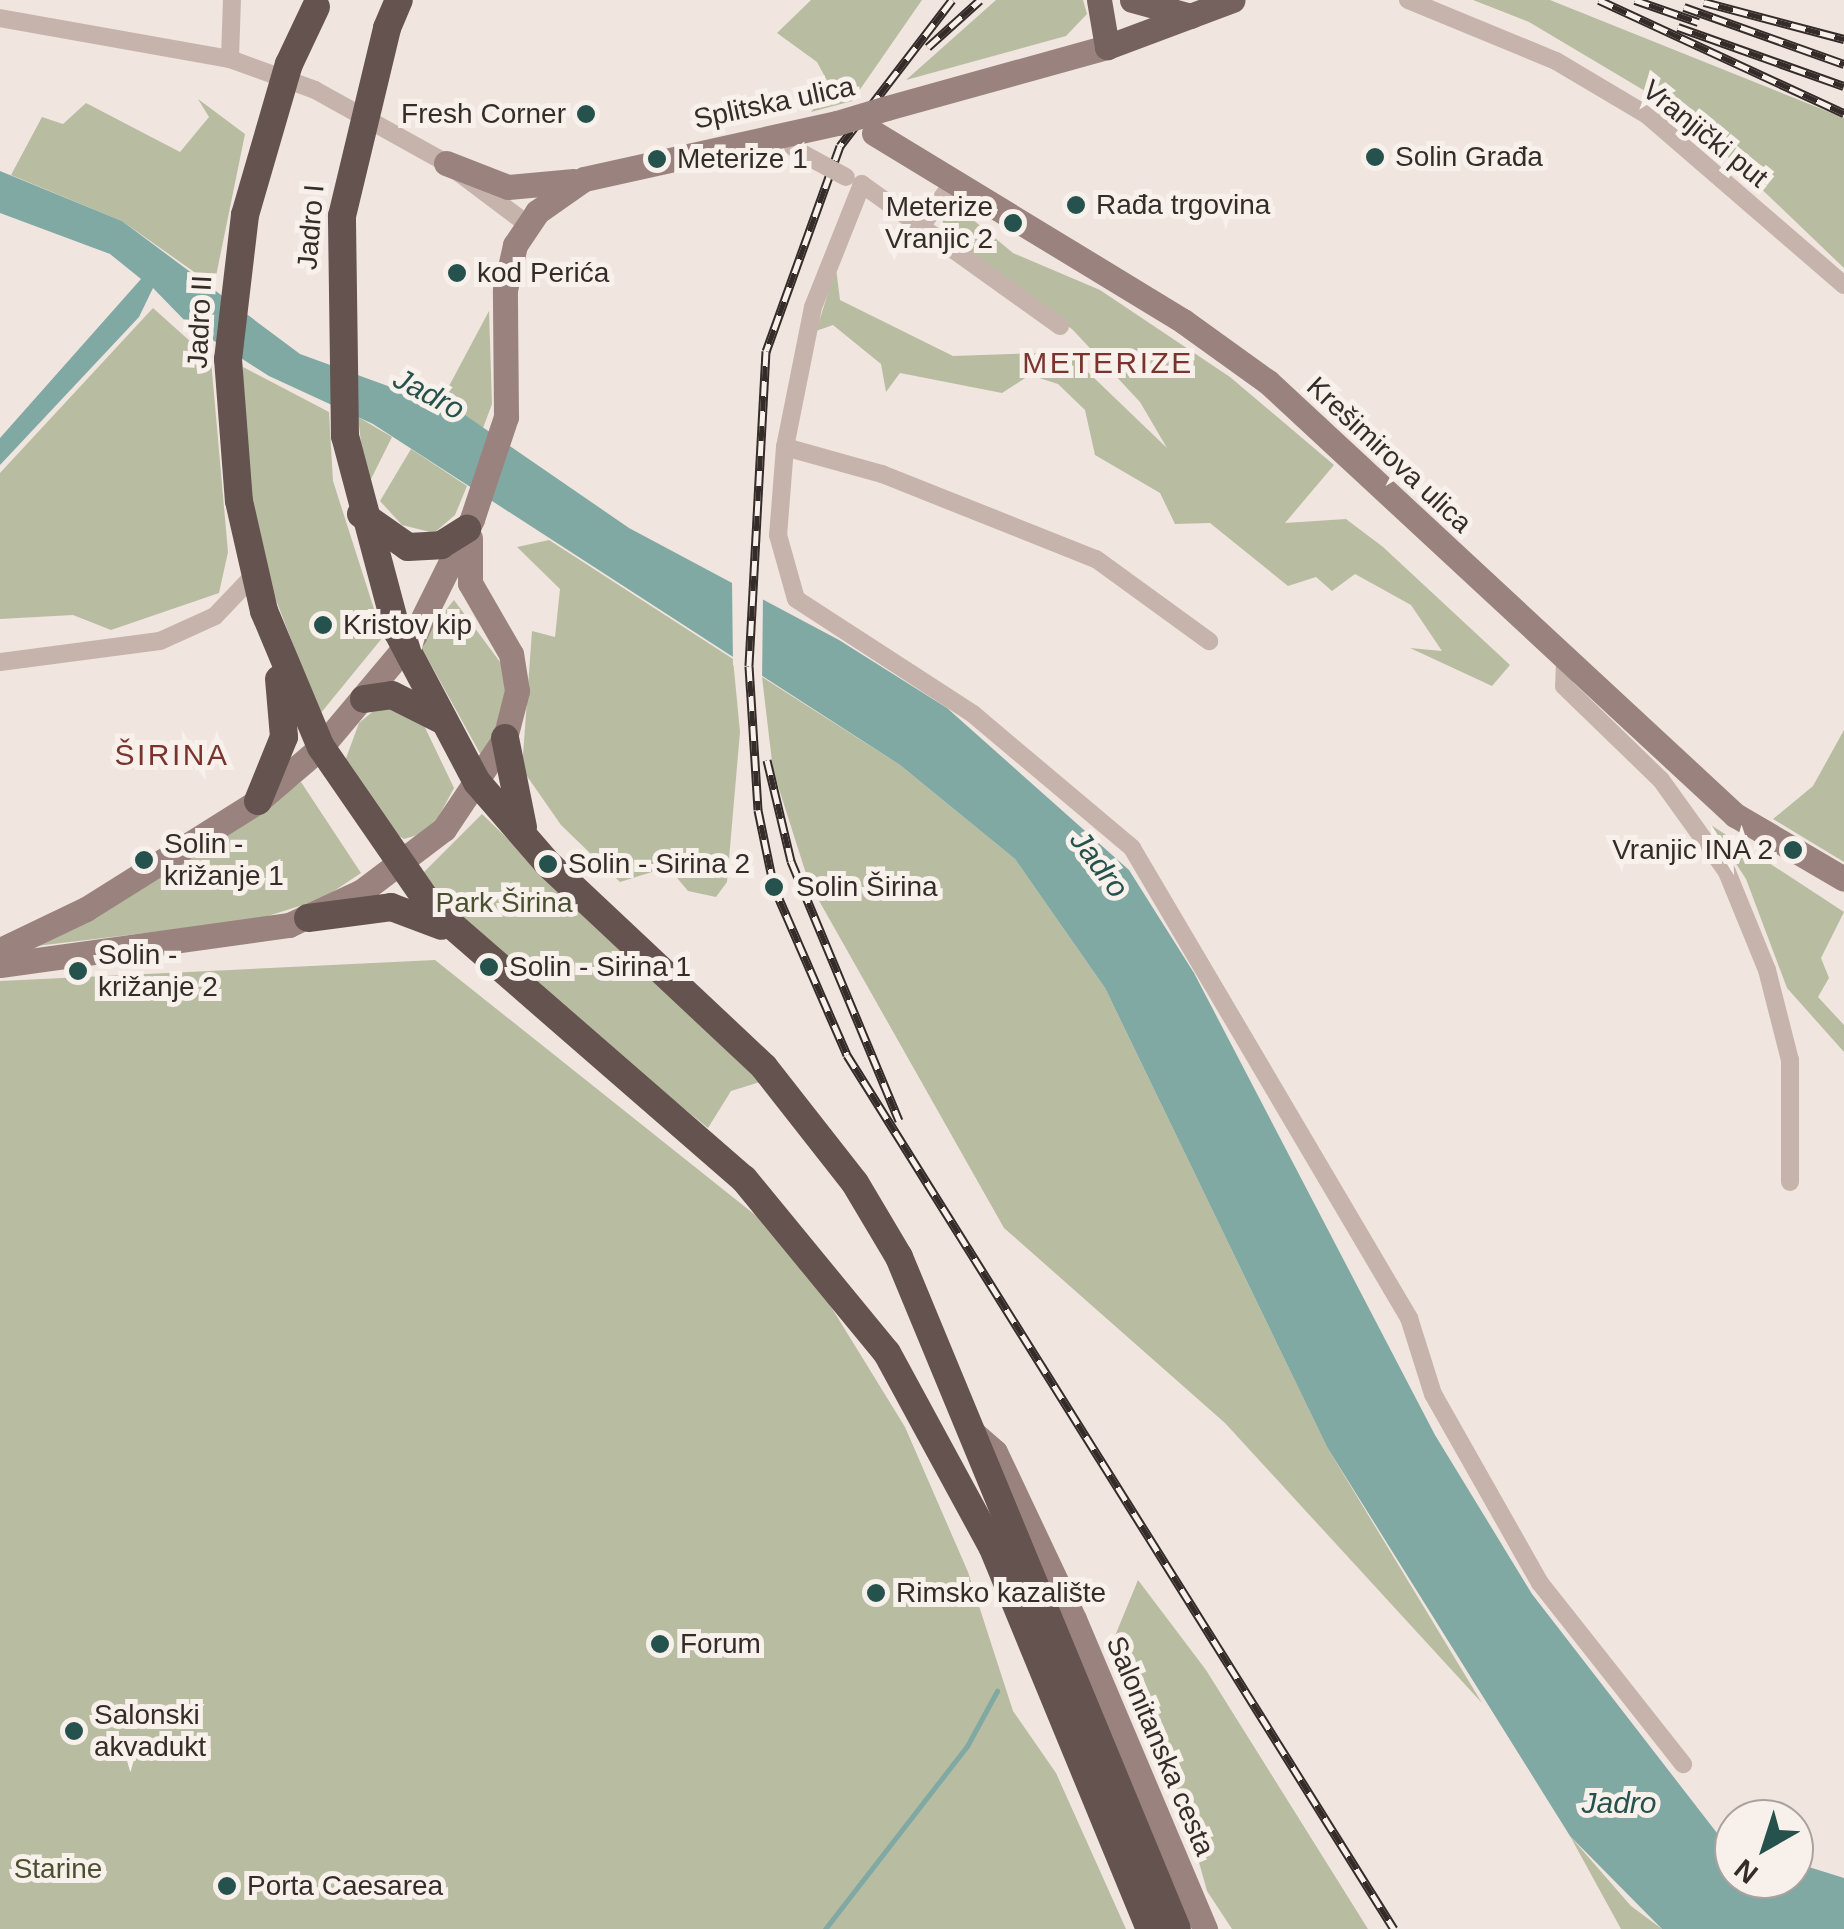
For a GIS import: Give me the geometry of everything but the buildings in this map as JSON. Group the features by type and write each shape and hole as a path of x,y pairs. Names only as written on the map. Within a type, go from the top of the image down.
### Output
{"highway":[{"name":"Jadro I","path":"399,0 387,28 342,216 345,436 359,512 404,648 477,782 532,847 711,1012 856,1182 898,1256 1177,1929"},
{"name":"Jadro II","path":"274,638 254,575 231,434 231,301 245,215 289,64 318,4"},
{"path":"359,512 408,547 441,545 470,524"},
{"path":"274,638 321,747 398,866 457,935 744,1179 887,1352 992,1546 1150,1929"},
{"path":"258,801 284,738 274,638"},
{"path":"364,699 392,694 441,720"},
{"path":"505,738 507,779 532,847"},
{"path":"308,918 391,906 457,935"}],"main road":[{"path":"1100,0 1112,45"},
{"path":"1112,45 1124,0"},
{"path":"1132,0 1201,16"},
{"name":"Splitska ulica","path":"527,224 584,180 836,123 875,119 1201,16 1233,0"},
{"name":"Krešimirova ulica","path":"875,119 952,184 1184,320 1268,382 1564,661 1735,814 1844,879"},
{"path":"446,163 508,187 584,180"},
{"path":"0,950 86,909 258,801 321,747 404,648 470,524 506,417 505,290 527,224"},
{"path":"0,966 234,938 308,918 398,866 444,829 505,738 516,672 470,583 470,524"},
{"name":"Salonitanska cesta","path":"972,1432 995,1452 1085,1644 1205,1929"}],"street":[{"path":"230,60 232,0"},
{"name":"Vranjički put","path":"1408,0 1556,61 1647,116 1844,284"},
{"path":"0,18 230,60 314,90 446,163 527,224"},
{"path":"800,152 922,225 1060,326"},
{"path":"854,181 813,307 785,447 778,535 796,599 973,714 1132,848 1409,1318 1433,1394 1540,1583 1682,1764"},
{"path":"922,225 952,184"},
{"path":"785,447 882,474 1096,559 1209,640"},
{"path":"0,662 160,641 215,616 254,575"},
{"path":"1564,661 1564,686 1662,780 1727,872 1768,970 1790,1060 1790,1182"}],"green space":[{"path":"811,0 922,0 852,101 811,112 831,88 817,62 777,33"},
{"path":"996,0 1083,0 1087,14 1066,36 906,80"},
{"path":"1473,0 1550,0 1844,118 1844,268 1682,113 1529,22"},
{"path":"198,99 245,134 214,286 122,221 11,175 42,117 63,124 86,103 180,152 209,117"},
{"path":"954,204 1013,253 1100,290 1230,377 1334,465 1285,523 1346,519 1383,547 1510,665 1492,686 1410,648 1442,651 1411,605 1355,574 1332,591 1316,577 1288,586 1210,523 1175,524 1160,493 1095,455 1085,410 1058,384 1030,375 1002,393 900,373 886,392 881,364 833,325 816,331 836,268 840,300 953,356 1067,352 1167,448 1140,402 1073,330 945,233 941,212"},
{"path":"153,308 211,360 228,552 219,593 111,630 73,615 0,619 0,473"},
{"path":"489,311 492,404 483,428 440,403"},
{"path":"243,367 329,412 333,481 383,637 320,714 264,569 243,445"},
{"path":"358,417 392,437 371,479 365,476"},
{"path":"411,449 467,486 455,515 434,533 402,525 380,501"},
{"path":"549,540 733,659 740,732 727,882 716,897 688,891 668,867 620,882 561,825 522,769 532,631 555,637 560,589 517,547"},
{"path":"454,600 503,666 506,706 482,757 419,643"},
{"path":"762,677 900,765 1015,859 1105,988 1327,1447 1482,1703 1225,1423 1004,1228 809,883 773,770"},
{"name":"Park Širina","path":"402,706 419,715 454,788 431,831 404,839 384,827 345,761 359,723 378,707"},
{"path":"1844,730 1844,862 1773,819 1813,786"},
{"name":"Park Širina","path":"301,782 361,873 322,899 255,920 28,947 203,849"},
{"name":"Park Širina","path":"482,814 760,1082 731,1091 708,1128 481,944 420,876"},
{"path":"1711,825 1844,912 1821,958 1829,978 1818,997 1844,1025 1844,1052 1787,988 1746,879"},
{"name":"Starine","path":"435,960 793,1245 905,1427 968,1572 1013,1711 1056,1773 1126,1929 0,1929 0,981"},
{"path":"1138,1580 1206,1670 1368,1929 1232,1929 1207,1891 1183,1805 1110,1648"},
{"path":"1570,1836 1631,1906 1662,1929 1621,1929"}],"water":[{"name":"Jadro","path":"0,171 122,221 300,354 462,413 629,528 839,640 947,708 1129,870 1194,973 1435,1435 1532,1594 1714,1829 1714,1899 1814,1899 1814,1869 1844,1878 1844,1929 1662,1929 1570,1836 1327,1447 1105,988 1015,859 900,765 373,424 269,376 189,325 153,288 139,317 0,465 0,438 141,279 110,254 0,213"}],"pier":[{"path":"732,581 763,596 762,684 733,665"}],"waterway":[{"path":"825,1929 967,1746 997,1691"}],"railway":[{"path":"952,0 840,146 766,351 749,666 758,810 774,887 847,1055 1394,1929"},
{"path":"928,47 980,0"},
{"path":"1599,0 1844,113"},
{"path":"1635,0 1698,22"},
{"path":"1704,2 1844,39"},
{"path":"1684,7 1844,64"},
{"path":"1678,27 1844,86"},
{"path":"767,760 791,861 899,1120"}],"place":[{"name":"Fresh Corner","path":"586,114"},
{"name":"Solin Građa","path":"1375,157"},
{"name":"Meterize 1","path":"657,159"},
{"name":"Rađa trgovina","path":"1076,205"},
{"name":"Meterize Vranjic 2","path":"1013,223"},
{"name":"kod Perića","path":"457,273"},
{"name":"Kristov kip","path":"323,625"},
{"name":"Vranjic INA 2","path":"1793,850"},
{"name":"Solin - križanje 1","path":"144,860"},
{"name":"Solin - Sirina 2","path":"548,864"},
{"name":"Solin Širina","path":"774,887"},
{"name":"Solin - Sirina 1","path":"489,967"},
{"name":"Solin - križanje 2","path":"78,971"},
{"name":"Rimsko kazalište","path":"876,1593"},
{"name":"Forum","path":"660,1644"},
{"name":"Salonski akvadukt","path":"74,1731"},
{"name":"Porta Caesarea","path":"227,1886"}],"district":[{"name":"METERIZE","path":"1108,363"},
{"name":"ŠIRINA","path":"172,755"}]}
